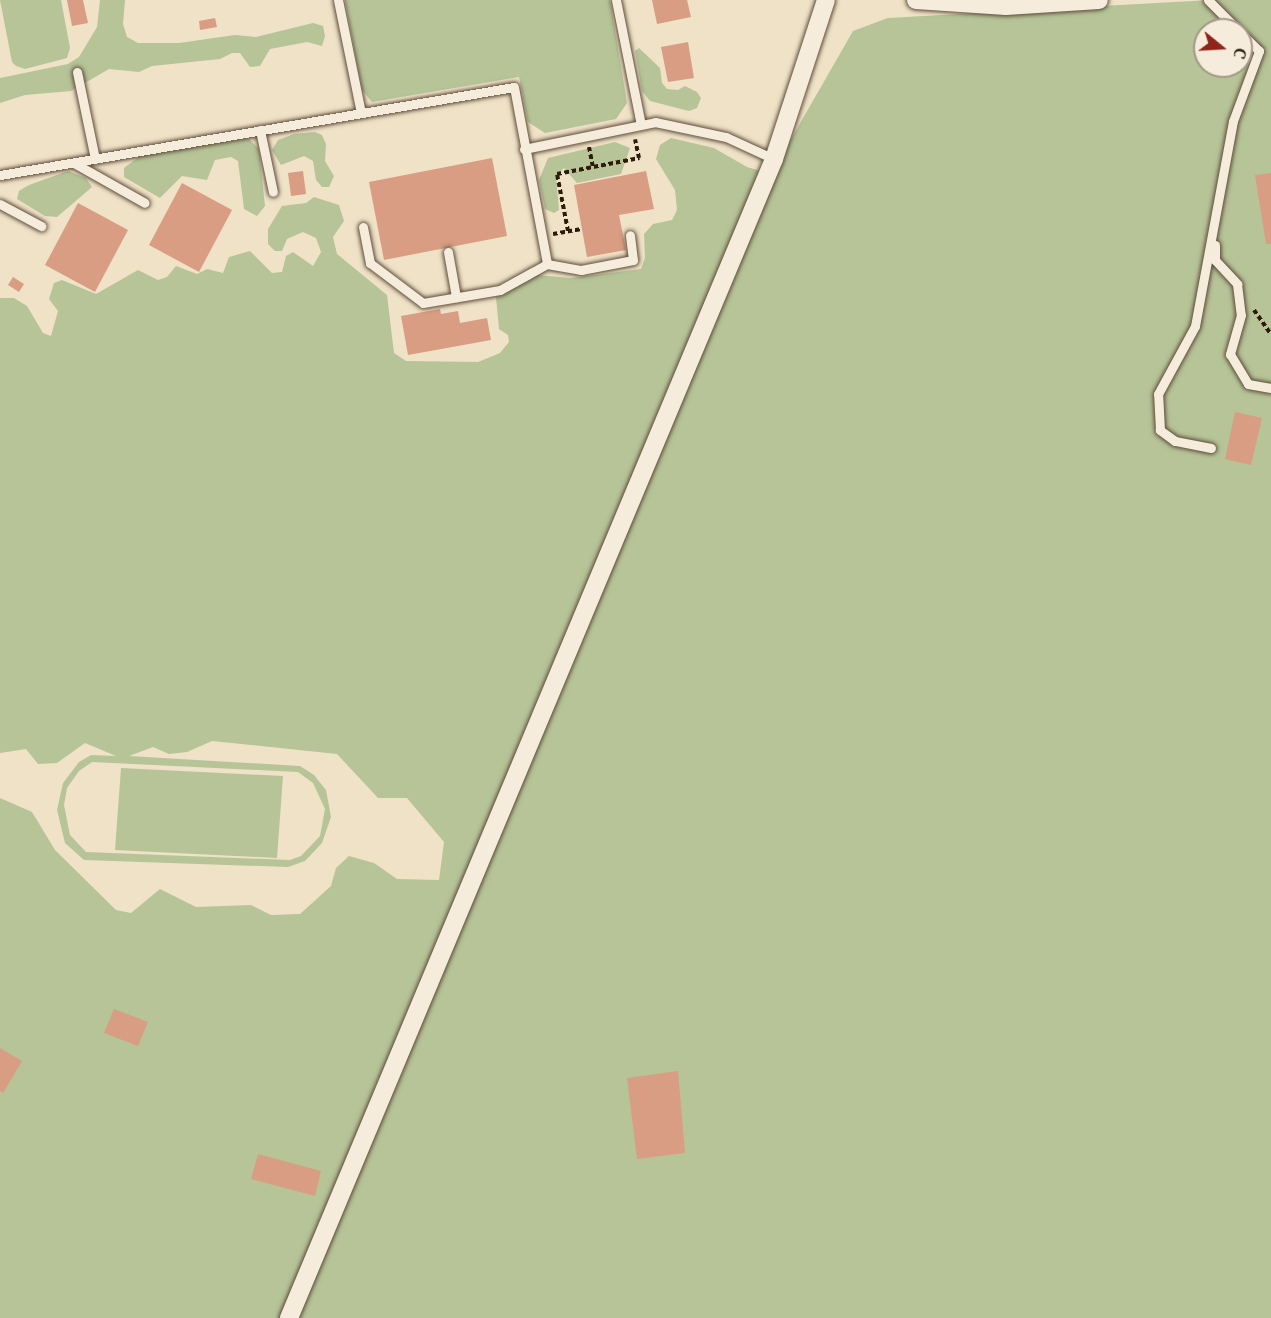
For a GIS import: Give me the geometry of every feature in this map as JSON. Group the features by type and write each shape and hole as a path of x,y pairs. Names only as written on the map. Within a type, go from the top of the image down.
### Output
{"street":[{"path":"290,1318 774,159 826,0"},
{"path":"916,0 1006,6 1099,0"}],"lane":[{"path":"338,0 361,113"},
{"path":"616,0 637,125"},
{"path":"1208,0 1225,18"},
{"path":"1253,45 1259,51 1271,50"},
{"path":"1211,448 1175,441 1160,430 1158,394 1195,326 1215,228 1233,121 1259,51"},
{"path":"77,72 95,159"},
{"path":"0,175 514,87 547,264"},
{"path":"524,149 655,122 726,137 774,159"},
{"path":"260,130 273,192"},
{"path":"74,163 146,203"},
{"path":"0,204 41,226"},
{"path":"363,227 370,263 423,303 500,290 547,264 581,270 633,260 630,235"},
{"path":"1215,228 1215,260 1237,284 1241,315 1230,354 1248,384 1271,388"},
{"path":"448,252 456,297"}],"path":[{"path":"568,231 557,174 639,158 637,125"},
{"path":"542,237 582,229"}],"green space":[{"path":"0,0 61,0 70,48 67,58 25,69 16,66 12,62"},
{"path":"100,0 125,0 123,24 127,37 138,43 179,43 235,35 256,37 313,23 323,26 325,36 322,46 307,42 270,49 260,66 250,67 240,53 232,53 220,59 152,66 139,72 109,69 71,91 25,95 0,103 0,78 68,64 79,57 97,27"},
{"path":"345,0 610,0 627,103 616,119 545,133 528,122 519,77 372,102 362,90"},
{"path":"1211,0 1271,0 1271,1318 0,1318 0,798 32,812 55,850 116,910 131,913 160,889 196,907 251,905 271,915 300,914 331,886 336,868 349,856 374,863 397,879 439,880 444,842 407,798 378,798 337,754 212,741 187,752 169,754 153,747 129,756 300,766 314,775 326,790 331,817 322,843 305,861 288,867 84,860 65,843 57,810 63,783 79,762 91,755 116,756 85,743 57,763 38,764 26,749 0,753 0,298 14,298 27,306 43,333 51,336 58,311 49,299 54,283 62,280 96,294 138,270 158,280 167,277 176,266 197,274 207,269 223,273 229,257 250,251 272,273 282,272 286,256 293,252 313,266 321,252 316,238 303,232 287,239 282,251 275,251 268,244 268,229 282,206 306,203 314,197 339,205 344,221 333,237 337,254 387,295 394,353 406,361 478,362 500,353 509,342 508,335 499,329 496,297 536,275 571,278 641,269 645,258 644,234 653,224 672,220 677,210 675,190 656,159 660,145 671,138 714,148 747,167 771,174 853,31 888,18","holes":["92,762 298,772 313,783 325,809 320,836 301,856 290,860 86,852 70,835 64,805 67,788 79,771"]},
{"path":"639,48 660,68 662,83 667,89 678,90 685,86 697,92 701,98 697,108 689,111 650,101 642,91 635,51"},
{"path":"315,132 322,135 326,144 325,161 334,176 329,187 322,187 316,180 313,161 304,156 281,165 272,150 278,140 294,134"},
{"path":"248,138 259,149 265,206 257,216 244,209 238,161 231,157 215,160 207,180 182,176 160,198 124,177 124,168 140,156"},
{"path":"615,142 630,148 621,174 577,183 564,168 556,176 559,210 554,213 545,209 539,180 548,158"},
{"path":"68,171 86,178 92,187 57,217 45,216 17,199 19,191 29,185"},
{"path":"121,768 283,776 277,858 115,850"}],"building":[{"path":"67,0 83,0 88,23 72,26"},
{"path":"652,0 687,0 691,17 657,24"},
{"path":"215,18 217,27 200,30 199,21"},
{"path":"688,42 694,78 668,82 661,47"},
{"path":"492,158 507,236 384,260 369,182"},
{"path":"303,171 306,194 291,196 288,173"},
{"path":"646,171 654,209 619,215 626,250 587,257 574,185"},
{"path":"1271,173 1271,244 1266,244 1255,175"},
{"path":"182,183 232,210 199,272 149,245"},
{"path":"78,203 128,230 95,292 45,265"},
{"path":"13,277 24,284 19,292 8,285"},
{"path":"440,309 441,314 458,311 460,323 487,318 491,340 408,355 401,316"},
{"path":"1235,412 1262,418 1251,465 1225,459"},
{"path":"114,1009 148,1022 138,1046 104,1033"},
{"path":"0,1048 22,1061 3,1093 0,1091"},
{"path":"678,1071 685,1153 637,1159 627,1078"},
{"path":"258,1154 321,1171 315,1196 251,1179"}]}
